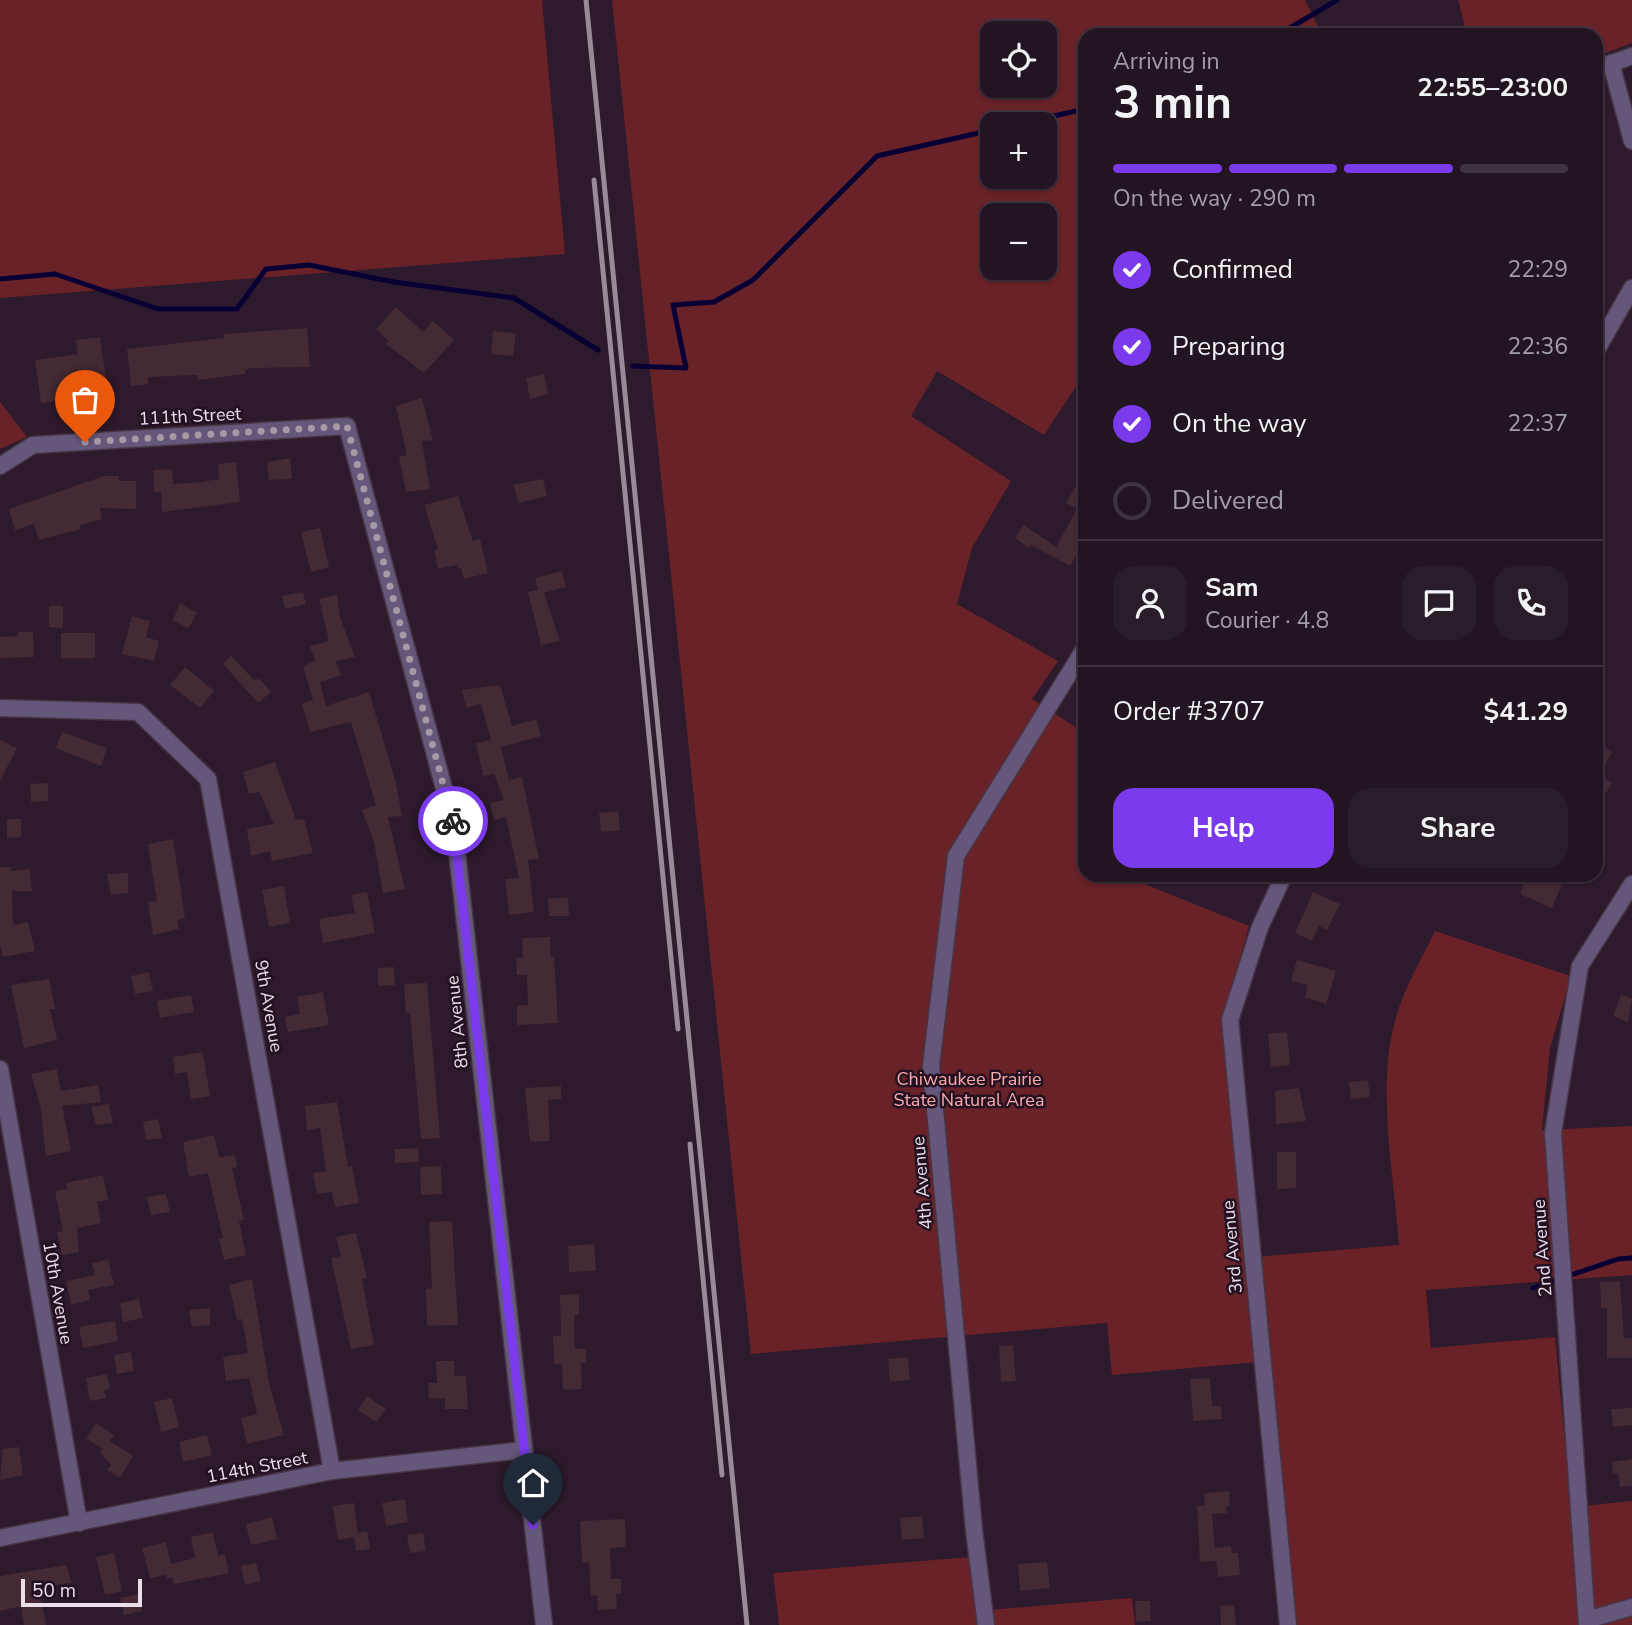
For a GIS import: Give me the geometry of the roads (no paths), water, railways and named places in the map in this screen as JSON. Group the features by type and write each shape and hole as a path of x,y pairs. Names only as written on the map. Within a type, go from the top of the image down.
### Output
{"street":[{"path":"1632,56 1604,66 1632,141"},
{"path":"1603,339 1632,288"},
{"name":"111th Street","path":"0,466 33,445 347,426"},
{"name":"8th Avenue","path":"347,426 454,826 544,1625"},
{"name":"4th Avenue","path":"986,1625 974,1530 931,1066 956,856 1078,659"},
{"name":"9th Avenue","path":"0,708 138,712 208,779 332,1471"},
{"name":"3rd Avenue","path":"1281,882 1260,927 1230,1020 1288,1625"},
{"name":"2nd Avenue","path":"1587,1623 1553,1133 1580,965 1632,884"},
{"name":"10th Avenue","path":"0,1069 79,1523"},
{"name":"114th Street","path":"0,1538 332,1471 524,1450"},
{"path":"1587,1623 1632,1607"}],"waterway":[{"path":"1290,28 1337,0"},
{"path":"1057,115 1078,111"},
{"path":"633,366 686,368 673,305 714,302 753,280 877,156 980,133"},
{"path":"0,279 55,274 158,309 237,309 266,269 309,265 394,282 514,298 598,350"},
{"path":"1533,1288 1618,1259 1632,1258"}],"railway":[{"path":"586,0 747,1625"},
{"path":"594,180 678,1029"},
{"path":"690,1144 722,1475"}],"park label":[{"name":"Chiwaukee Prairie State Natural Area","path":"969,1089"}]}
